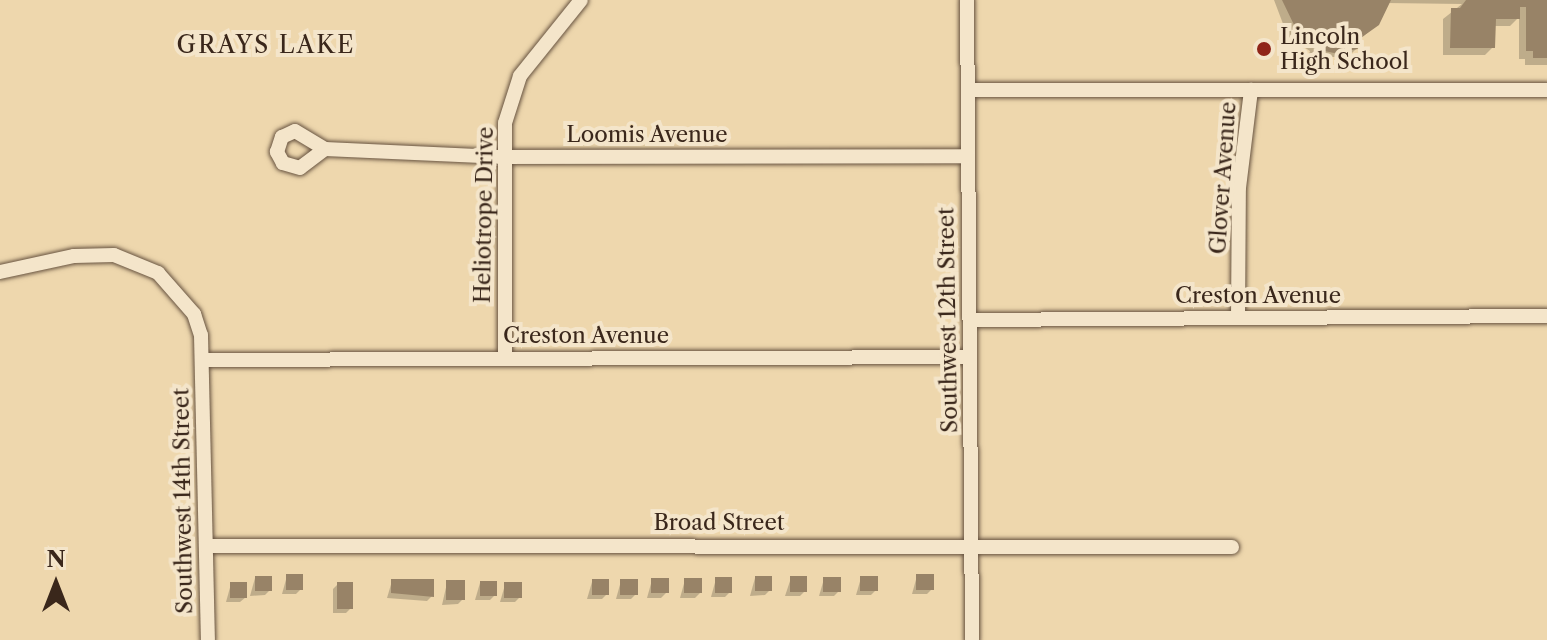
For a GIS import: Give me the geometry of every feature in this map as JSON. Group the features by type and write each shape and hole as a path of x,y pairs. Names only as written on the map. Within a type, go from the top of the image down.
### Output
{"street":[{"name":"Heliotrope Drive","path":"505,358 505,123 520,76 581,0"},
{"name":"Southwest 12th Street","path":"967,0 972,640"},
{"path":"968,90 1547,90"},
{"name":"Glover Avenue","path":"1238,318 1239,188 1251,90"},
{"name":"Loomis Avenue","path":"325,149 504,157 968,156"},
{"name":"Southwest 14th Street","path":"23,270 93,254 147,267 167,281 194,314 202,360 208,640"},
{"path":"0,272 23,270"},
{"path":"0,282 23,270"},
{"name":"Creston Avenue","path":"970,320 1547,316"},
{"name":"Creston Avenue","path":"202,360 970,357"},
{"name":"Broad Street","path":"206,546 1232,547"}],"building":[{"path":"1282,0 1391,0 1379,25 1355,42 1358,49 1334,53 1315,49 1318,42 1296,29"},
{"path":"1466,0 1547,0 1547,58 1533,58 1533,51 1526,51 1526,7 1520,7 1520,19 1496,19 1495,48 1450,48 1451,8 1460,8"},
{"path":"286,574 303,574 303,590 286,590"},
{"path":"916,574 934,574 934,590 916,590"},
{"path":"255,576 272,576 272,591 255,591"},
{"path":"755,576 772,576 772,591 755,591"},
{"path":"790,576 807,576 807,592 790,592"},
{"path":"860,576 878,576 878,591 860,591"},
{"path":"715,577 732,577 732,593 715,593"},
{"path":"823,577 841,577 841,592 823,592"},
{"path":"651,578 669,578 669,593 651,593"},
{"path":"684,578 702,578 702,593 684,593"},
{"path":"391,579 434,579 434,597 391,593"},
{"path":"592,579 609,579 609,595 592,595"},
{"path":"620,579 638,579 638,595 620,595"},
{"path":"446,580 465,580 465,600 446,600"},
{"path":"480,581 497,581 497,596 480,596"},
{"path":"230,582 247,582 247,598 230,598"},
{"path":"337,582 353,582 353,609 337,609"},
{"path":"504,582 522,582 522,598 504,598"}],"place":[{"name":"Lincoln High School","path":"1264,49"}],"district":[{"name":"GRAYS LAKE","path":"266,45"}]}
